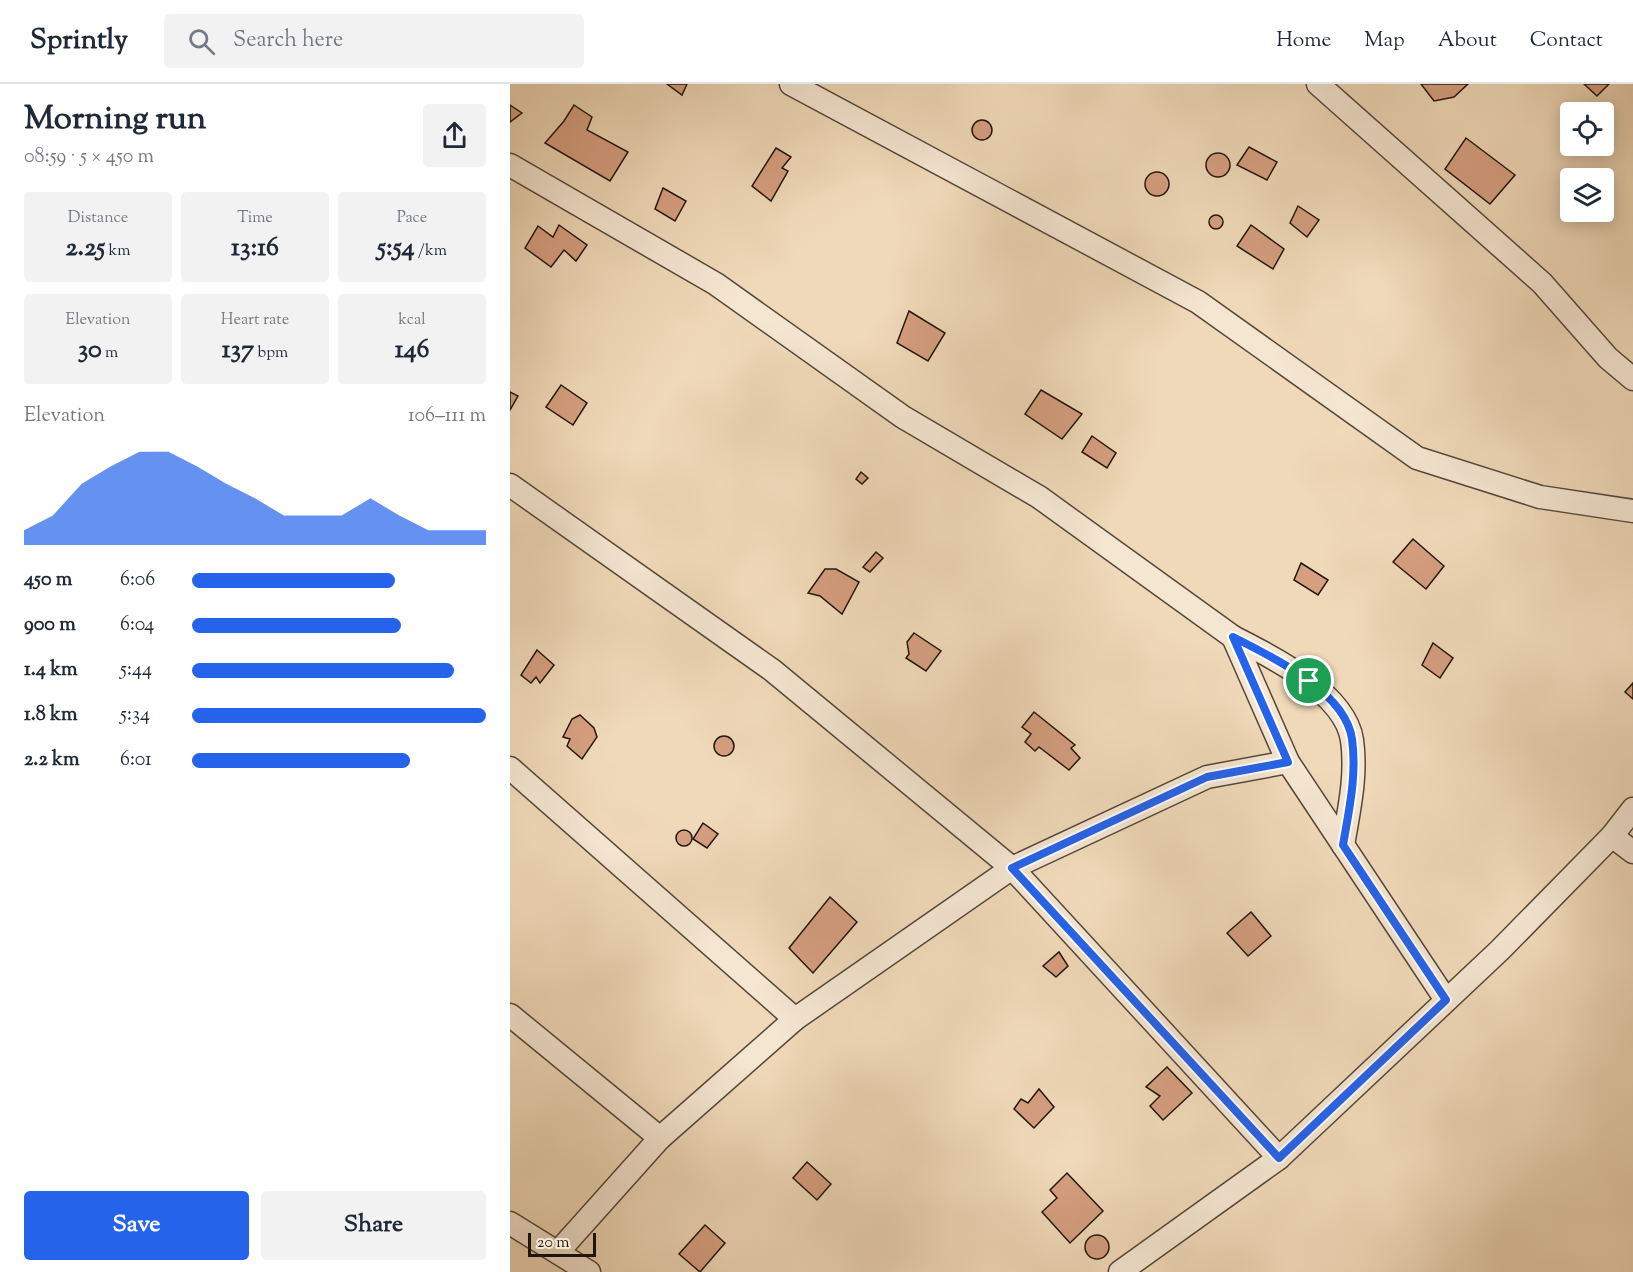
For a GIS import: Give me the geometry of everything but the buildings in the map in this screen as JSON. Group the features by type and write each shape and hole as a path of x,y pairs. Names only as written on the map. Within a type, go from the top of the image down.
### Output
{"street":[{"path":"791,84 1198,302 1417,458 1540,497 1633,511"},
{"path":"1318,84 1542,283 1608,358 1633,379"},
{"path":"510,165 716,284 903,417 1039,497 1233,637 1266,654 1309,681 1340,711 1352,738 1353,789 1343,845"},
{"path":"510,485 772,670 1012,868 1279,1158"},
{"path":"1233,637 1288,762 1446,1000"},
{"path":"558,1252 660,1138 795,1019 1012,868 1207,777 1288,762"},
{"path":"510,768 795,1019"},
{"path":"1120,1272 1279,1158 1500,950 1612,836 1633,809"},
{"path":"1612,836 1633,852"},
{"path":"510,1015 660,1138"},
{"path":"510,1223 590,1272"}],"route":[{"path":"1233,637 1266,654 1309,681 1340,711 1352,738 1353,789 1343,845 1446,1000 1279,1158 1012,868 1207,777 1288,762 1233,637"}]}
